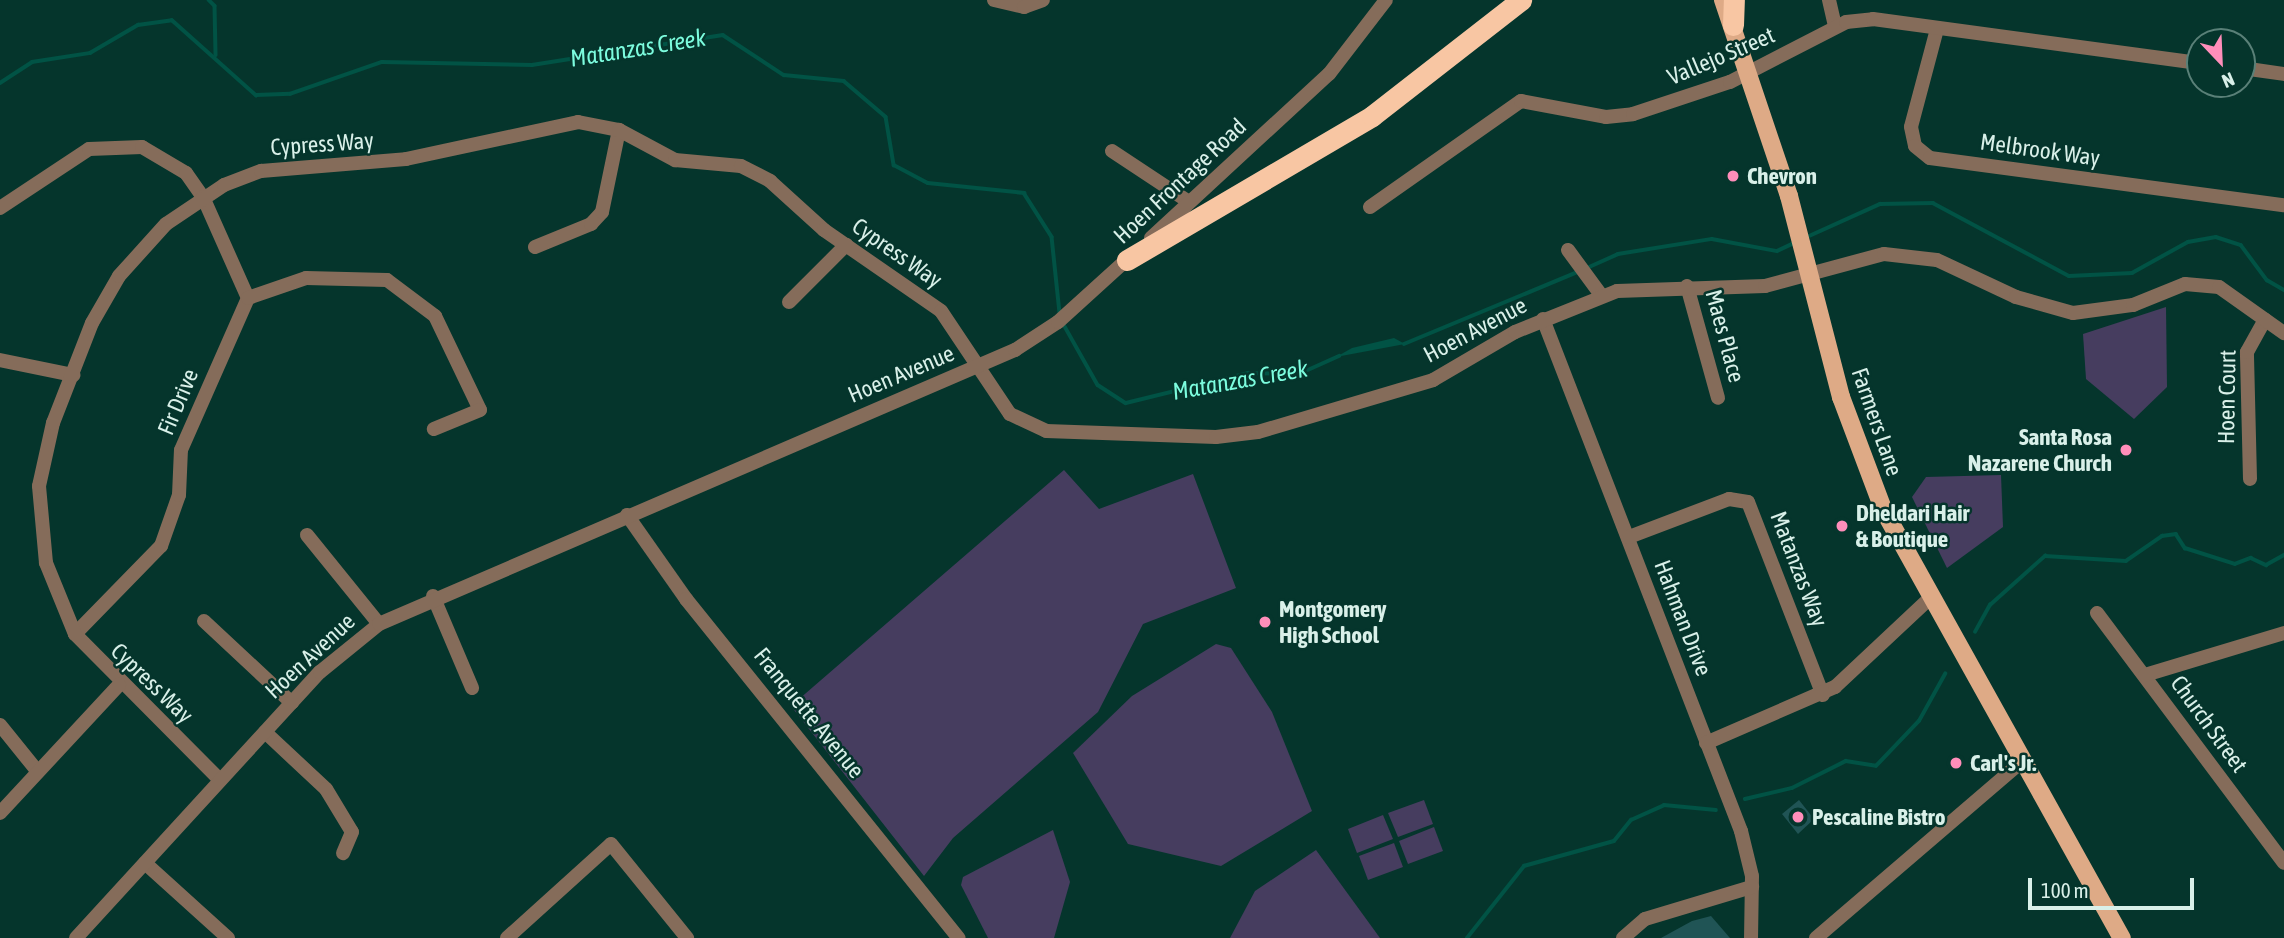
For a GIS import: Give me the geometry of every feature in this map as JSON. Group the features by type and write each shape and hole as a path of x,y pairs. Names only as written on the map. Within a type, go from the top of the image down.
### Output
{"highway":[{"path":"1127,260 1393,102 1521,0"},
{"path":"1733,25 1734,0"}],"main road":[{"name":"Farmers Lane","path":"1723,0 1749,73 1798,231 1850,425 1928,600 2122,938"}],"street":[{"path":"994,0 1014,7 1043,0"},
{"name":"Hoen Frontage Road","path":"979,365 1040,335 1078,305 1340,63 1386,0"},
{"path":"1829,0 1835,25"},
{"name":"Vallejo Street","path":"1370,207 1521,101 1615,118 1749,73 1835,25 1873,19 1937,30 2186,61"},
{"name":"Melbrook Way","path":"1937,30 1911,127 1915,146 1930,159 2284,205"},
{"path":"2256,70 2284,74"},
{"name":"Cypress Way","path":"220,780 119,685 75,635 49,575 39,503 46,447 72,375 119,276 148,241 203,197 285,166 397,160 578,122 619,130 675,160 731,164 761,175 846,245 949,318 979,365"},
{"path":"535,247 591,224 602,212 619,130"},
{"path":"0,208 66,159 114,145 160,156 186,173 203,197 248,298 306,278 387,280 435,316 480,410 434,429"},
{"path":"1112,151 1189,202"},
{"path":"789,302 846,245"},
{"path":"1572,253 1601,295"},
{"name":"Hoen Avenue","path":"76,938 292,703 379,624 433,596 979,365 1010,414 1033,429 1226,437 1433,380 1543,319 1601,295 1687,286 1765,286 1809,277 1874,256 1908,254 1947,264 2041,307 2073,313 2133,305 2185,284 2204,284 2236,296 2284,333"},
{"name":"Maes Place","path":"1687,286 1718,398"},
{"name":"Fir Drive","path":"75,635 160,546 179,495 181,450 248,298"},
{"name":"Hahman Drive","path":"1543,319 1741,831 1752,887 1751,938"},
{"name":"Hoen Court","path":"2250,479 2247,352 2265,320"},
{"path":"0,360 72,375"},
{"name":"Matanzas Way","path":"1629,537 1729,499 1748,502 1823,695"},
{"name":"Franquette Avenue","path":"627,515 686,599 959,938"},
{"path":"307,535 379,624"},
{"path":"433,596 472,688"},
{"path":"1706,743 1823,695 1928,600"},
{"name":"Church Street","path":"2097,613 2146,675 2284,863"},
{"path":"204,621 292,703"},
{"path":"2146,675 2284,633"},
{"path":"0,813 119,685"},
{"path":"0,725 38,772"},
{"path":"265,732 326,789 352,832 343,853"},
{"path":"1816,938 2021,762"},
{"path":"515,936 611,844 687,938"},
{"path":"145,863 228,938"},
{"path":"1623,938 1645,919 1752,887"}],"shaded area":[{"path":"2166,307 2167,387 2134,419 2086,379 2083,334"},
{"path":"1394,338 1405,344 1336,357 1352,348"},
{"path":"1064,470 1099,509 1193,474 1236,588 1143,624 1098,712 953,838 924,876 791,706"},
{"path":"2001,475 2003,527 1947,568 1912,497 1926,477"},
{"path":"1216,644 1231,648 1272,712 1312,811 1221,866 1128,844 1073,753 1132,696"},
{"path":"1424,800 1433,824 1398,837 1388,813"},
{"path":"1383,815 1393,839 1357,853 1348,829"},
{"path":"1434,827 1443,851 1408,864 1399,841"},
{"path":"1053,830 1070,882 1054,938 988,938 961,885 963,877"},
{"path":"1394,843 1403,867 1368,880 1359,856"},
{"path":"1316,850 1380,938 1230,938 1255,891"}],"building":[{"name":"Pescaline Bistro","path":"1799,800 1814,819 1798,834 1782,814"},
{"path":"1711,916 1730,938 1661,938 1692,921"}],"waterway":[{"path":"209,0 215,6 216,55"},
{"name":"Matanzas Creek","path":"0,83 32,62 90,53 138,25 172,20 256,95 290,94 382,62 532,65 723,35 784,75 844,81 886,117 894,165 928,183 1024,193 1052,237 1060,313"},
{"name":"Matanzas Creek","path":"1807,237 1880,204 1933,203 2069,276 2132,273 2188,242 2216,237 2241,245 2267,280 2284,290"},
{"name":"Matanzas Creek","path":"1587,268 1618,254 1712,239 1777,251 1796,242"},
{"name":"Matanzas Creek","path":"1404,344 1580,271"},
{"name":"Matanzas Creek","path":"1063,323 1098,385 1126,403 1248,373 1299,374 1339,356"},
{"path":"1975,632 1990,605 2045,556 2126,561 2162,536 2176,534 2185,548 2235,564 2251,558 2266,565 2284,555"},
{"path":"1745,799 1792,788 1846,761 1876,766 1919,721 1945,674"},
{"path":"1467,938 1524,866 1614,841 1631,820 1664,805 1716,810"}],"place":[{"name":"Chevron","path":"1733,176"},
{"name":"Santa Rosa Nazarene Church","path":"2126,450"},
{"name":"Dheldari Hair & Boutique","path":"1842,526"},
{"name":"Montgomery High School","path":"1265,622"},
{"name":"Carl's Jr.","path":"1956,763"},
{"name":"Pescaline Bistro","path":"1798,817"}]}
